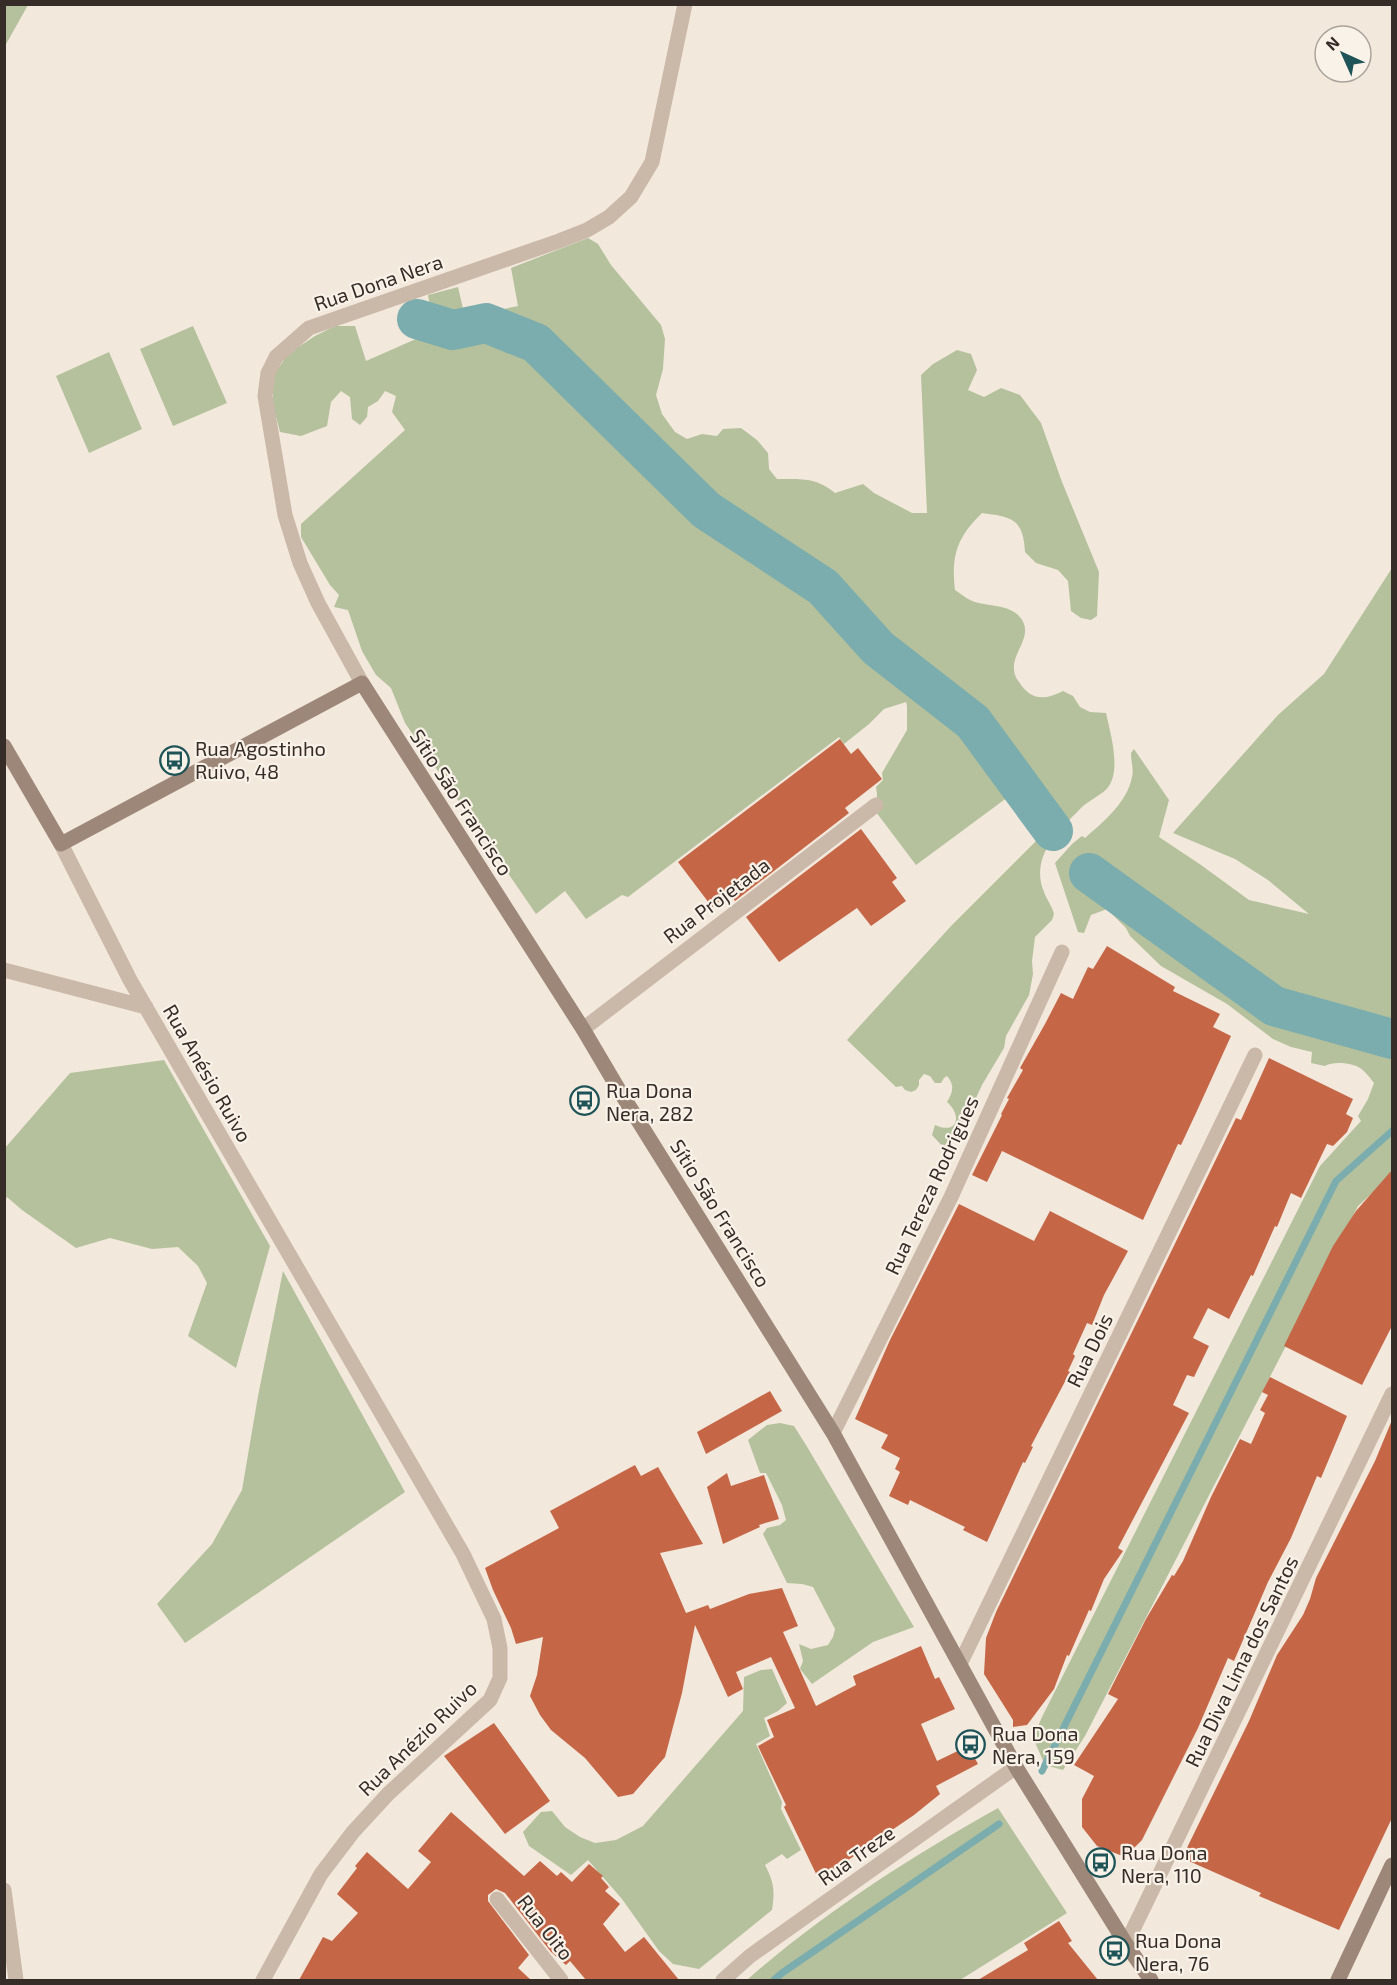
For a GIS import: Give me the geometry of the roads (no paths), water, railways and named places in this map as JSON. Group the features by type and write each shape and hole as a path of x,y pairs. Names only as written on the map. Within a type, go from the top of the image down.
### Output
{"street":[{"name":"Rua Dona Nera","path":"362,683 318,603 300,563 285,515 265,396 268,373 276,357 309,328 559,241 587,230 609,217 631,197 652,162 685,4"},
{"path":"62,844 362,683"},
{"name":"Sítio São Francisco","path":"362,683 583,1029 833,1433 1016,1767"},
{"name":"Rua Anésio Ruivo","path":"4,746 62,844 146,1007 384,1416"},
{"name":"Rua Projetada","path":"583,1029 876,805"},
{"name":"Rua Tereza Rodrigues","path":"833,1433 951,1197 1062,952"},
{"path":"4,970 146,1007"},
{"name":"Rua Dois","path":"960,1664 1256,1055"},
{"name":"Rua Diva Lima dos Santos","path":"1126,1944 1392,1394"},
{"name":"Rua Anézio Ruivo","path":"263,1980 321,1875 353,1832 388,1794 490,1700 500,1678 500,1648 494,1619 463,1554 384,1416"},
{"path":"1016,1767 1126,1944 1151,1980"},
{"name":"Rua Treze","path":"723,1980 750,1956 1016,1767"},
{"path":"1338,1980 1392,1865"},
{"path":"4,1890 16,1980"},
{"name":"Rua Oito","path":"497,1899 558,1979"}],"waterway":[{"path":"417,319 453,330 486,323 536,343 706,510 823,587 878,648 973,722 1053,831"},
{"path":"1089,873 1274,1006 1392,1039"},
{"path":"1042,1771 1336,1181 1392,1131"},
{"path":"774,1980 999,1824"}],"place":[{"name":"Rua Agostinho Ruivo, 48","path":"174,760"},
{"name":"Rua Dona Nera, 282","path":"585,1101"},
{"name":"Rua Dona Nera, 159","path":"971,1745"},
{"name":"Rua Dona Nera, 110","path":"1100,1863"},
{"name":"Rua Dona Nera, 76","path":"1114,1951"}]}
